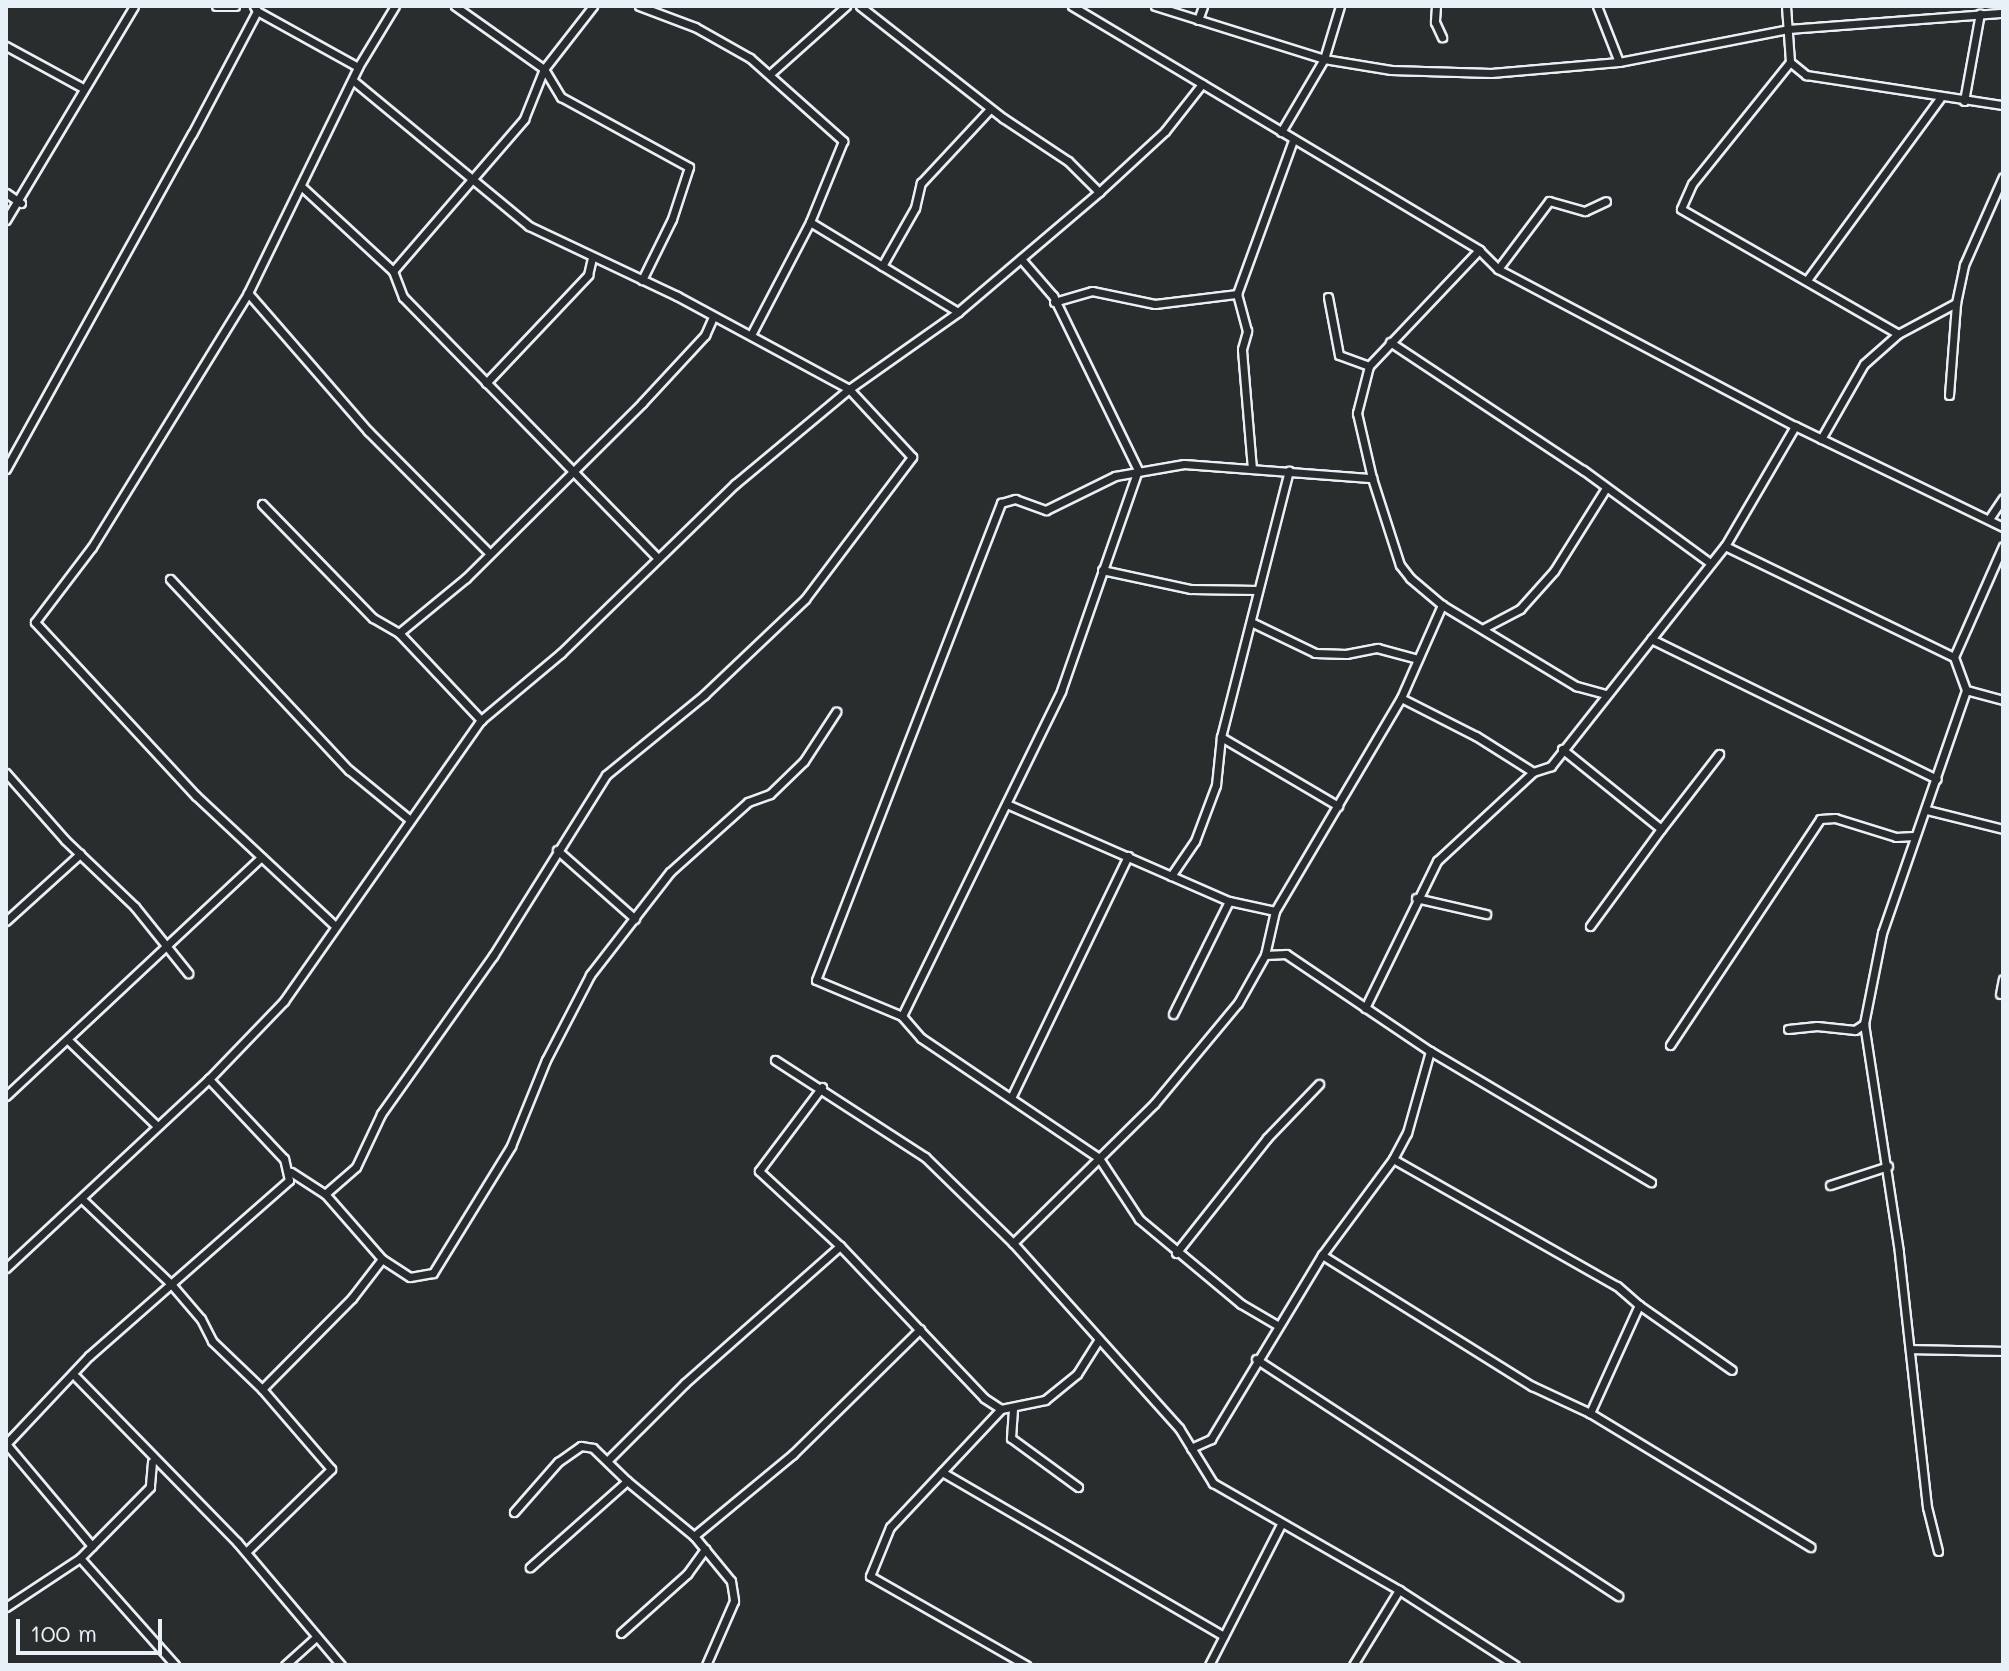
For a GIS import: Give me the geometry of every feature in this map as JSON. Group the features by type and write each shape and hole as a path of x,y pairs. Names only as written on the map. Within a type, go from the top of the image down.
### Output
{"street":[{"path":"6,220 21,203 83,88 134,6"},
{"path":"216,6 235,6"},
{"path":"333,924 114,711 70,654 35,622 92,547 248,293 354,81 358,67 395,6"},
{"path":"455,6 544,69 561,97 689,167 672,219 642,280"},
{"path":"393,271 472,175 524,119 544,69 593,6"},
{"path":"639,6 723,41 770,74 843,141 810,222 751,335"},
{"path":"770,74 846,6"},
{"path":"860,6 990,109 1068,161 1099,192"},
{"path":"1072,6 1479,250 1498,269 1795,426 2003,527"},
{"path":"1155,6 1324,59 1391,70 1491,73 1619,62 1788,29 2003,13"},
{"path":"1198,20 1203,6"},
{"path":"1281,132 1324,59 1340,6"},
{"path":"1436,6 1435,22 1442,37"},
{"path":"1597,6 1619,62"},
{"path":"1786,6 1790,62 1692,184 1681,209 1898,334"},
{"path":"6,469 255,8 358,67"},
{"path":"1964,101 1980,13"},
{"path":"6,46 83,88"},
{"path":"1790,62 1822,80 2003,105"},
{"path":"325,1194 356,1167 381,1114 493,956 606,775 704,695 805,599 912,457 906,446 849,389 751,335 529,226 472,175 354,81"},
{"path":"6,1268 83,1200 209,1079 284,1001 333,924 481,720 561,653 735,484 849,389 958,312 1099,192 1165,131 1202,84"},
{"path":"1807,280 1940,98"},
{"path":"882,266 915,208 921,183 990,109"},
{"path":"1252,469 1242,349 1247,331 1237,294 1293,140"},
{"path":"1949,395 1956,303 1964,265 2003,177"},
{"path":"302,187 393,271 403,297 658,558"},
{"path":"6,193 21,203"},
{"path":"1498,269 1549,201 1585,211 1606,201"},
{"path":"810,222 958,312"},
{"path":"1479,250 1369,366 1357,413 1372,478 1400,565 1442,605 1576,686 1605,694"},
{"path":"486,383 588,275 592,258"},
{"path":"902,1016 1009,805 1061,691 1138,470 1054,302 1021,259"},
{"path":"1054,302 1092,291 1155,304 1237,294"},
{"path":"248,293 368,431 488,552"},
{"path":"1328,297 1339,355 1369,366"},
{"path":"1821,439 1864,364 1898,334 1956,303"},
{"path":"399,633 488,552 672,372 705,335 713,317"},
{"path":"1390,342 1606,488 1710,563"},
{"path":"1365,1008 1416,898 1455,840 1533,772 1551,766 1725,546 1795,426"},
{"path":"1277,1325 1176,1253 1127,1206 1099,1158 921,1038 902,1016 816,980 1001,503 1015,499 1046,510 1138,470 1184,464 1372,478"},
{"path":"1171,876 1195,841 1216,785 1221,737 1289,471"},
{"path":"1484,628 1520,609 1554,571 1606,488"},
{"path":"1989,519 2003,498"},
{"path":"262,504 373,618 399,633 481,720"},
{"path":"1725,546 1954,657"},
{"path":"1938,1551 1927,1507 1888,1166 1864,1024 1875,957 1966,690 1954,657 2003,546"},
{"path":"1102,570 1191,589 1257,590"},
{"path":"170,579 349,770 410,820"},
{"path":"1013,1243 1154,1104 1238,1003 1266,950 1275,911 1401,698 1415,658 1442,605"},
{"path":"1251,622 1315,653 1346,654 1377,648 1415,658"},
{"path":"1651,639 1937,779"},
{"path":"1966,690 2003,700"},
{"path":"1401,698 1476,736 1533,772"},
{"path":"209,1079 249,1118 291,1172 325,1194 382,1259 410,1277 433,1273 511,1146 546,1060 590,975 699,845 748,802 770,794 804,761 836,712"},
{"path":"1221,737 1338,806"},
{"path":"1562,749 1661,829"},
{"path":"1590,926 1719,754"},
{"path":"6,773 80,854 135,907 164,947 188,973"},
{"path":"1009,805 1229,901 1275,911"},
{"path":"1927,810 2003,829"},
{"path":"1670,1045 1820,819 1835,818 1896,837 1914,836"},
{"path":"557,850 635,919"},
{"path":"6,921 80,854"},
{"path":"1011,1098 1128,856"},
{"path":"6,1096 261,857"},
{"path":"1416,898 1486,914"},
{"path":"1173,1014 1229,901"},
{"path":"1266,950 1278,952 1430,1051 1651,1182"},
{"path":"2000,994 2003,979"},
{"path":"1788,1029 1817,1026 1842,1031 1864,1024"},
{"path":"68,1040 157,1126"},
{"path":"1191,1448 1211,1439 1256,1359 1322,1255 1393,1159 1407,1133 1430,1051"},
{"path":"775,1060 822,1087 925,1157 1013,1243 1179,1428 1213,1483 1399,1590 1504,1662 1515,1665"},
{"path":"1176,1253 1267,1138 1319,1084"},
{"path":"822,1087 759,1171 840,1246 1001,1409 1013,1409 1045,1400 1064,1385 1099,1339"},
{"path":"1393,1159 1617,1286 1732,1370"},
{"path":"1830,1185 1888,1166"},
{"path":"92,1546 6,1444 76,1377 89,1356 289,1180 291,1172"},
{"path":"83,1200 196,1311 212,1341 262,1389 331,1469 246,1552"},
{"path":"608,1460 685,1383 840,1246"},
{"path":"1322,1255 1532,1386 1590,1413 1810,1547"},
{"path":"262,1389 352,1298 382,1259"},
{"path":"1590,1413 1639,1305"},
{"path":"694,1536 793,1454 920,1329"},
{"path":"1910,1349 2003,1351"},
{"path":"1256,1359 1618,1596"},
{"path":"76,1377 148,1455 246,1552 315,1638 341,1665"},
{"path":"1001,1409 890,1527 870,1576 1026,1665"},
{"path":"1013,1409 1011,1438 1078,1487"},
{"path":"514,1512 572,1451 593,1448 627,1481 694,1536 734,1590 726,1625 706,1665"},
{"path":"6,1607 80,1558 150,1487 154,1465 148,1455"},
{"path":"942,1472 1224,1636"},
{"path":"530,1567 627,1481"},
{"path":"1209,1665 1281,1524"},
{"path":"621,1633 687,1574 705,1549"},
{"path":"80,1558 172,1661 161,1665"},
{"path":"1353,1665 1399,1590"},
{"path":"285,1665 315,1638"}]}
